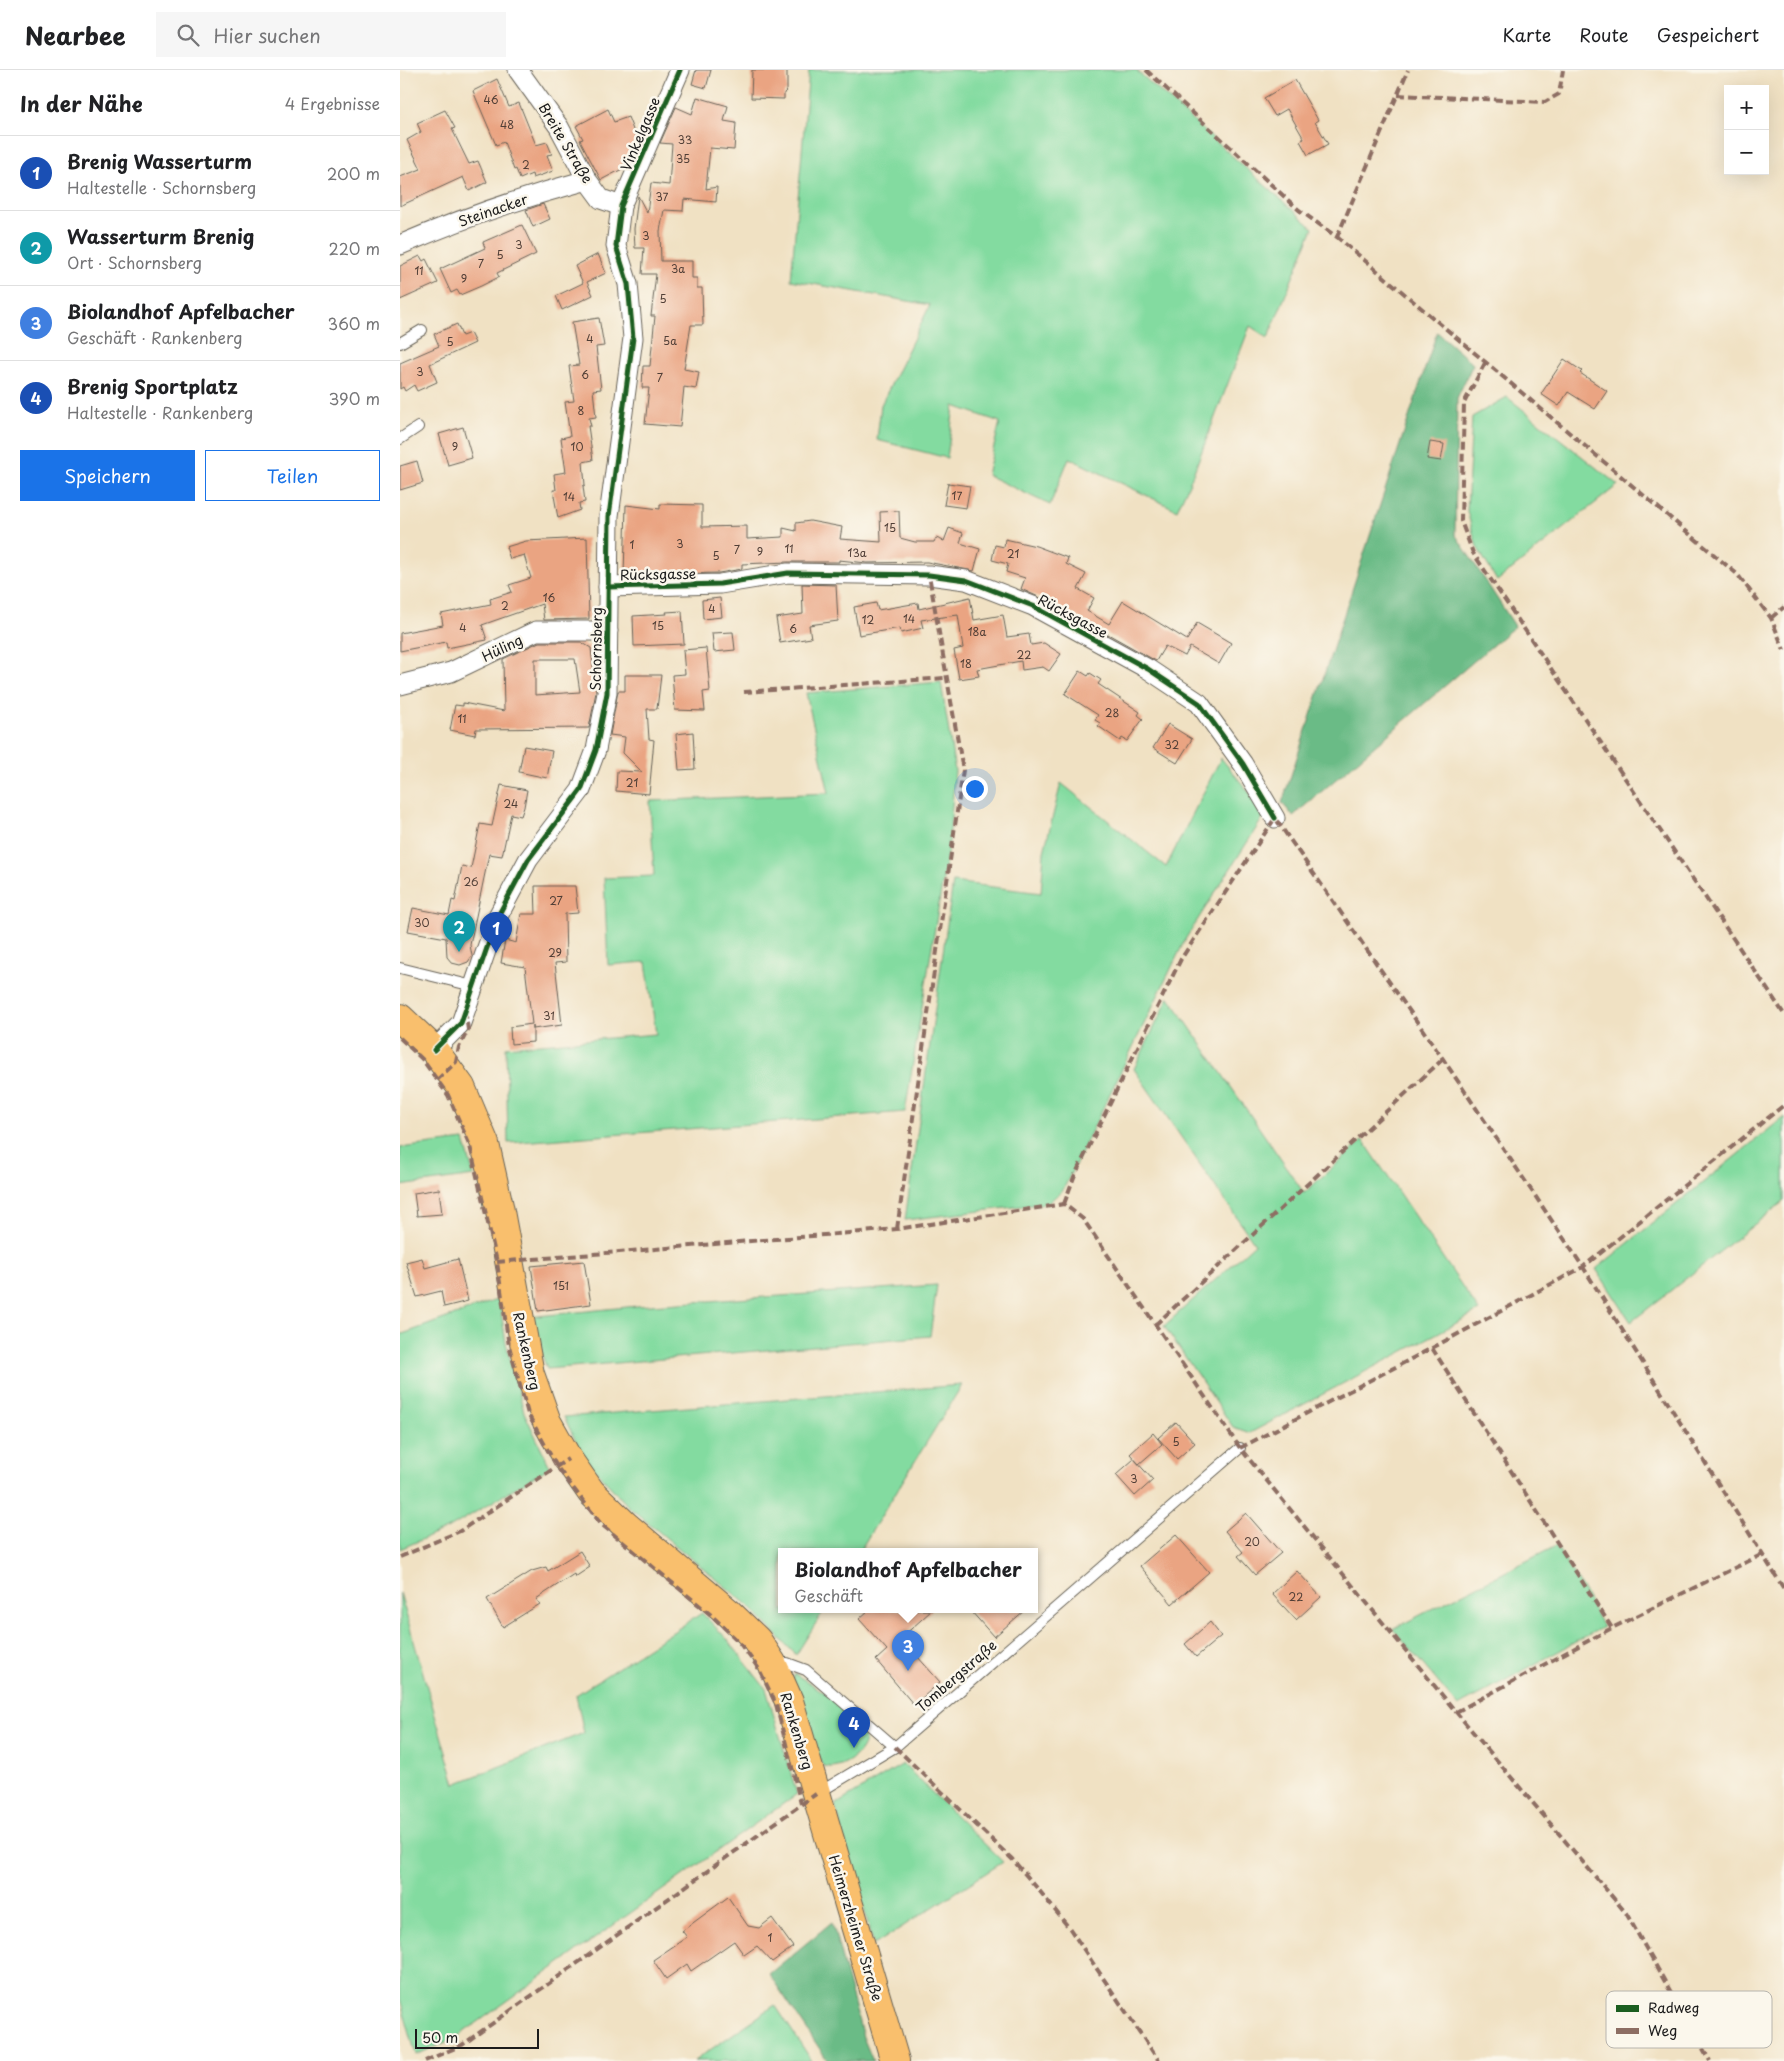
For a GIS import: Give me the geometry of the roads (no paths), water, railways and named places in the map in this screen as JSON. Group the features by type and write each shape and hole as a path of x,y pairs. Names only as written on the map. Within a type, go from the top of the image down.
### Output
{"main road":[{"name":"Rankenberg","path":"400,1018 434,1050 461,1087 485,1144 499,1206 530,1374 547,1422 568,1460 591,1492 625,1525 757,1640 772,1663 790,1701 816,1794"},
{"name":"Heimerzheimer Straße","path":"816,1794 896,2061"}],"street":[{"name":"Breite Straße","path":"518,70 559,127 587,180 601,199 621,206"},
{"name":"Vinkelgasse","path":"621,206 680,70"},
{"name":"Steinacker","path":"400,246 439,228 557,188 587,180"},
{"name":"Schornsberg","path":"434,1050 461,1024 498,916 528,860 581,790 596,750 607,693 610,516 633,338 628,284 616,246 621,206"},
{"name":"Rücksgasse","path":"608,587 720,584 788,573 929,575 966,580 1033,606 1148,669 1199,703 1242,764 1275,818"},
{"name":"Hüling","path":"400,685 451,672 536,631 608,631"}],"lane":[{"path":"400,343 422,330"},
{"path":"400,439 418,427"},
{"path":"400,968 473,986"},
{"name":"Tombergstraße","path":"816,1794 895,1747 1240,1448"},
{"path":"772,1663 787,1663 806,1670 895,1747"}],"place":[{"name":"Wasserturm Brenig","path":"459,952"},
{"name":"Brenig Wasserturm","path":"496,953"},
{"name":"Biolandhof Apfelbacher","path":"908,1671"},
{"name":"Brenig Sportplatz","path":"854,1748"}]}
